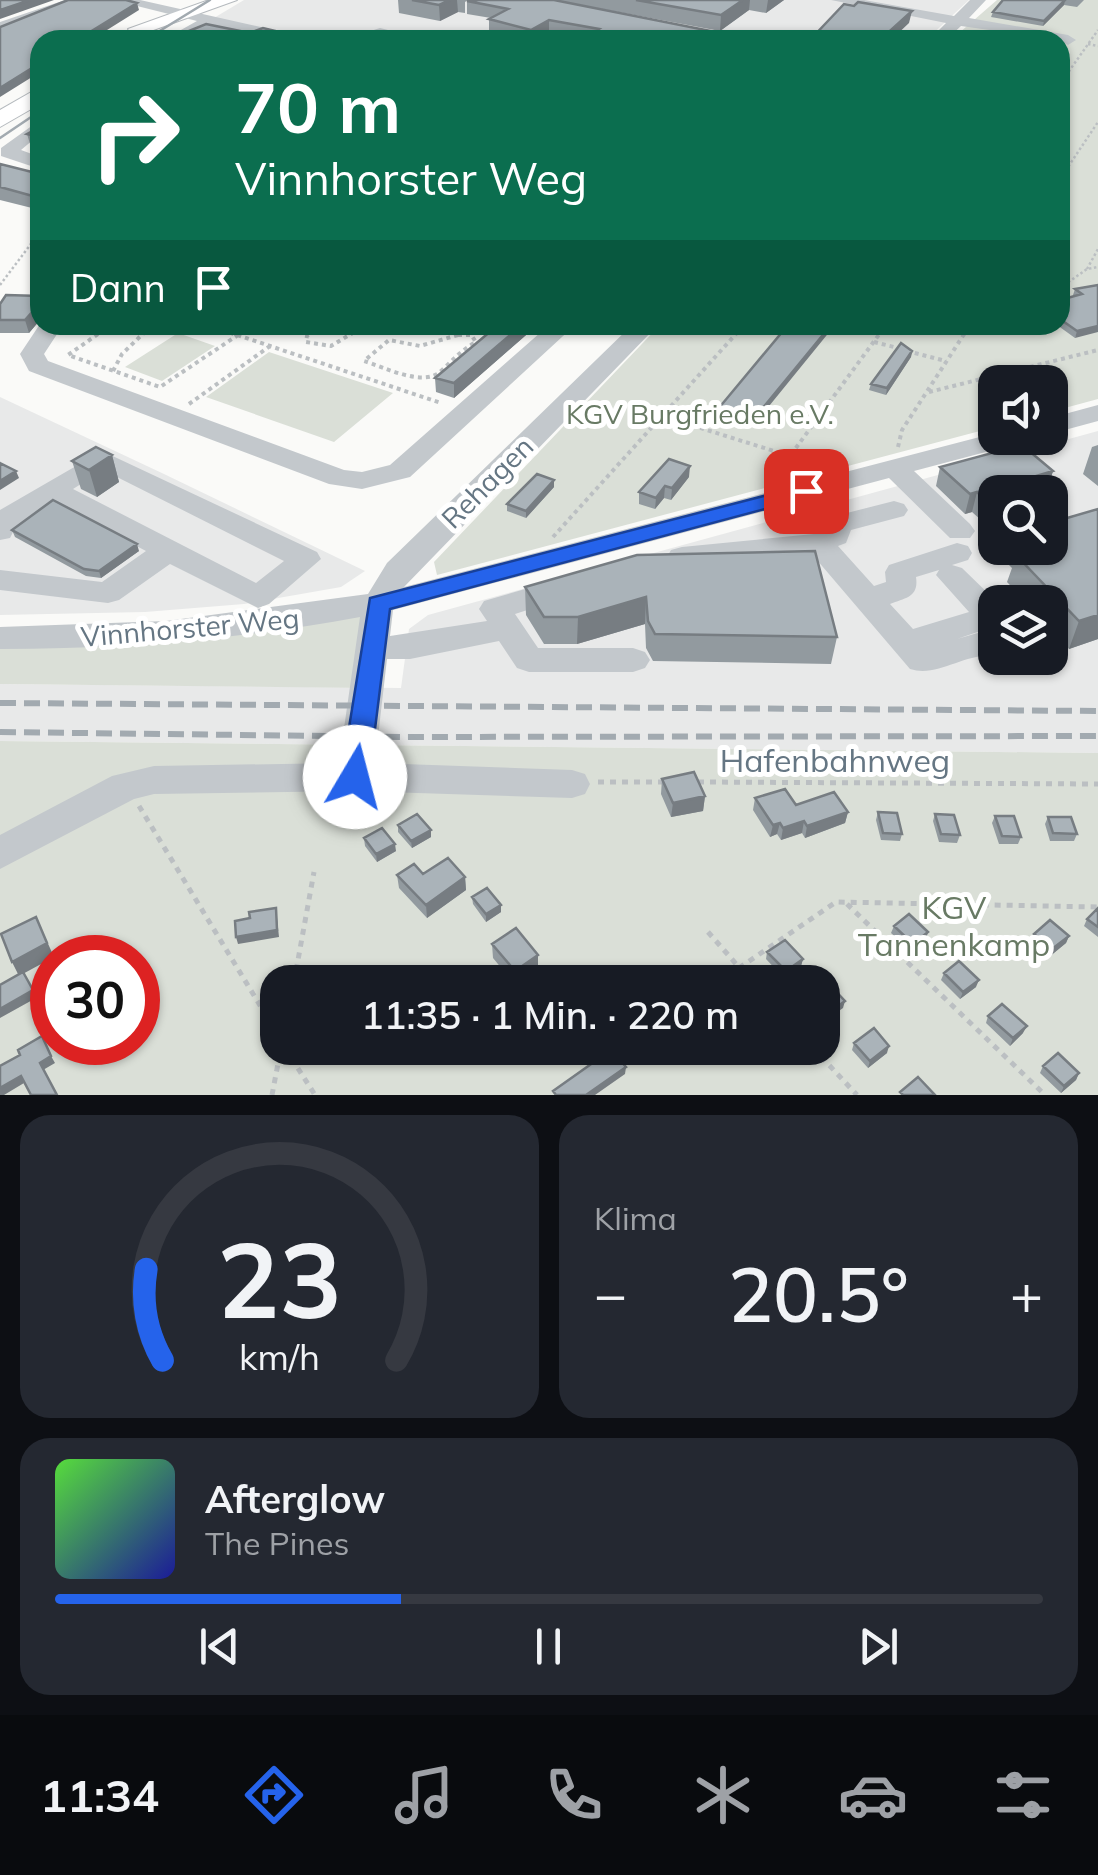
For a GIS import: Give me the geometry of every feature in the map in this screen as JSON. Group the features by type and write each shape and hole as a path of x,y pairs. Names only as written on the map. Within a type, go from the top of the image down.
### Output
{"main road":[{"path":"134,30 145,20 168,10 228,0"},
{"path":"139,30 191,7"},
{"path":"0,120 30,100"}],"street":[{"path":"0,27 78,0"},
{"path":"120,0 168,10"},
{"path":"838,0 1013,30"},
{"path":"948,30 979,0"},
{"path":"191,7 212,20 262,30"},
{"path":"192,30 212,20"},
{"path":"30,133 8,152 30,160"},
{"path":"44,335 32,354 34,363 339,478 362,482 400,472 552,335"},
{"name":"Rehagen","path":"378,604 398,570 636,335"},
{"path":"1068,421 1098,413"},
{"name":"Vinnhorster Weg","path":"0,638 115,637 236,628 378,604 806,491 896,462 978,444"},
{"path":"0,531 3,522 52,490 102,459 306,559 258,597 52,490"},
{"path":"896,462 992,616 907,644"},
{"path":"806,491 868,600 922,660 978,644"},
{"path":"634,660 529,660 495,608 663,558 828,534 894,510"},
{"path":"0,580 108,593 168,550"},
{"path":"868,600 902,588 900,572 956,554"},
{"path":"355,777 378,604"},
{"path":"373,648 410,648 508,628"},
{"path":"0,853 125,786 154,780 355,777 572,784"}],"path":[{"path":"1070,70 1098,30"},
{"path":"1070,164 1098,122"},
{"path":"0,285 30,245"},
{"path":"1087,269 1098,249"},
{"path":"1070,281 1087,269 1098,267"},
{"path":"95,335 67,353 157,387 165,386 238,335 442,403"},
{"path":"113,371 122,354 142,335"},
{"path":"309,335 306,342 318,347 336,345 351,335"},
{"path":"458,335 420,346 392,339 364,358 368,364 425,380 438,374 452,356 472,345 476,339 465,335"},
{"path":"549,542 735,335"},
{"path":"662,416 790,456 879,335"},
{"path":"896,462 902,430 964,335"},
{"path":"874,342 947,361"},
{"path":"172,416 270,346"},
{"path":"929,392 1098,350"},
{"path":"572,784 672,782"},
{"name":"Hafenbahnweg","path":"692,782 1098,784"},
{"path":"125,786 260,1006"},
{"path":"297,965 314,872"},
{"path":"743,965 836,902 1098,907"},
{"path":"845,903 1045,1095"},
{"path":"708,932 736,965"},
{"path":"272,1095 279,1065"},
{"path":"295,1065 315,1095"},
{"path":"828,1065 856,1095"}],"shaded area":[{"path":"244,0 969,0 937,30 194,30"},
{"path":"0,397 365,571 341,587 244,604 145,612 0,615"},
{"path":"1098,431 1098,753 0,741 0,684 401,688 409,629 428,615 1011,455 1068,455 1068,439"}],"green space":[{"name":"KGV Burgfrieden e.V.","path":"997,0 1098,0 1098,399 1068,407 1068,365 978,365 978,432 437,575 434,562 650,335 1070,335 1070,30 962,30"},
{"path":"175,335 215,346 162,381 125,367"},
{"path":"269,352 393,393 334,442 206,397"},
{"path":"378,604 368,688 0,684 0,638"},
{"name":"KGV Tannenkamp","path":"0,741 1098,753 1098,1095 0,1095"}],"building":[{"path":"0,0 30,0 0,10"},
{"path":"68,0 137,3 93,30 30,30 30,69 0,88 0,27"},
{"path":"412,0 450,0 439,5"},
{"path":"554,0 706,30 597,30 549,20 531,30 489,19 508,9 467,1"},
{"path":"636,0 743,0 721,15"},
{"path":"1003,0 1065,0 1044,21 993,12"},
{"path":"858,2 912,11 891,30 819,30 844,4 854,6"},
{"path":"206,24 235,30 191,30"},
{"path":"0,164 30,172 30,195 0,187"},
{"path":"1098,285 1098,326 1077,331 1070,326 1070,297 1082,294 1075,289"},
{"path":"6,295 30,296 30,314 25,320 0,320 0,304"},
{"path":"486,335 510,335 454,383 435,378"},
{"path":"780,335 823,335 753,420 718,409"},
{"path":"901,343 912,351 887,388 871,384"},
{"path":"96,447 112,455 89,470 72,461"},
{"path":"985,455 1034,455 1053,471 1039,475 978,475 978,493 970,494 940,467"},
{"path":"669,459 690,466 672,488 665,486 656,498 639,492"},
{"path":"0,463 16,471 0,481"},
{"path":"537,474 554,480 526,511 507,504"},
{"path":"53,500 137,544 99,571 84,569 12,530"},
{"path":"1098,509 1098,615 1079,621 1068,609 1068,585 1045,585 1026,565 1068,565 1068,518"},
{"path":"815,551 837,637 655,634 648,621 646,597 578,617 544,617 525,587 637,555"},
{"path":"694,772 705,796 673,803 662,779"},
{"path":"785,789 796,805 834,792 848,812 807,826 804,821 783,828 780,823 773,825 755,798"},
{"path":"878,812 897,813 902,834 883,833"},
{"path":"417,814 431,830 411,841 398,825"},
{"path":"935,814 954,815 960,835 941,834"},
{"path":"995,816 1014,816 1021,837 1002,836"},
{"path":"1048,817 1071,817 1077,834 1053,833"},
{"path":"382,828 395,844 376,854 364,838"},
{"path":"448,858 465,877 426,905 397,875 414,864 423,874"},
{"path":"487,888 501,905 486,914 472,897"},
{"path":"276,908 277,930 236,937 235,921 250,918 249,912"},
{"path":"1098,908 1098,927 1087,919"},
{"path":"909,914 928,932 913,944 894,926"},
{"path":"36,917 44,935 30,935 30,952 12,962 1,934"},
{"path":"1050,920 1069,936 1052,949 1034,934"},
{"path":"516,928 538,955 524,965 510,965 492,944"},
{"path":"785,940 803,959 794,965 780,965 767,952"},
{"path":"959,961 979,980 963,992 944,973"},
{"path":"23,972 30,992 0,1009 0,985"},
{"path":"1002,1004 1027,1026 1013,1038 988,1016"},
{"path":"874,1028 889,1046 870,1061 854,1043"},
{"path":"30,1043 30,1065 41,1065 57,1095 31,1095 21,1076 0,1088 0,1066 20,1055 18,1050"},
{"path":"1058,1053 1079,1073 1064,1086 1043,1066"},
{"path":"590,1065 626,1067 586,1095 556,1095 553,1091"},
{"path":"918,1077 935,1095 900,1092"}],"tram line":[{"path":"161,30 210,0"},
{"path":"0,138 30,118"}],"railway":[{"path":"0,703 1098,711"},
{"path":"0,732 405,737 1098,736"}],"route":[{"path":"355,777 378,604 806,491"}]}
